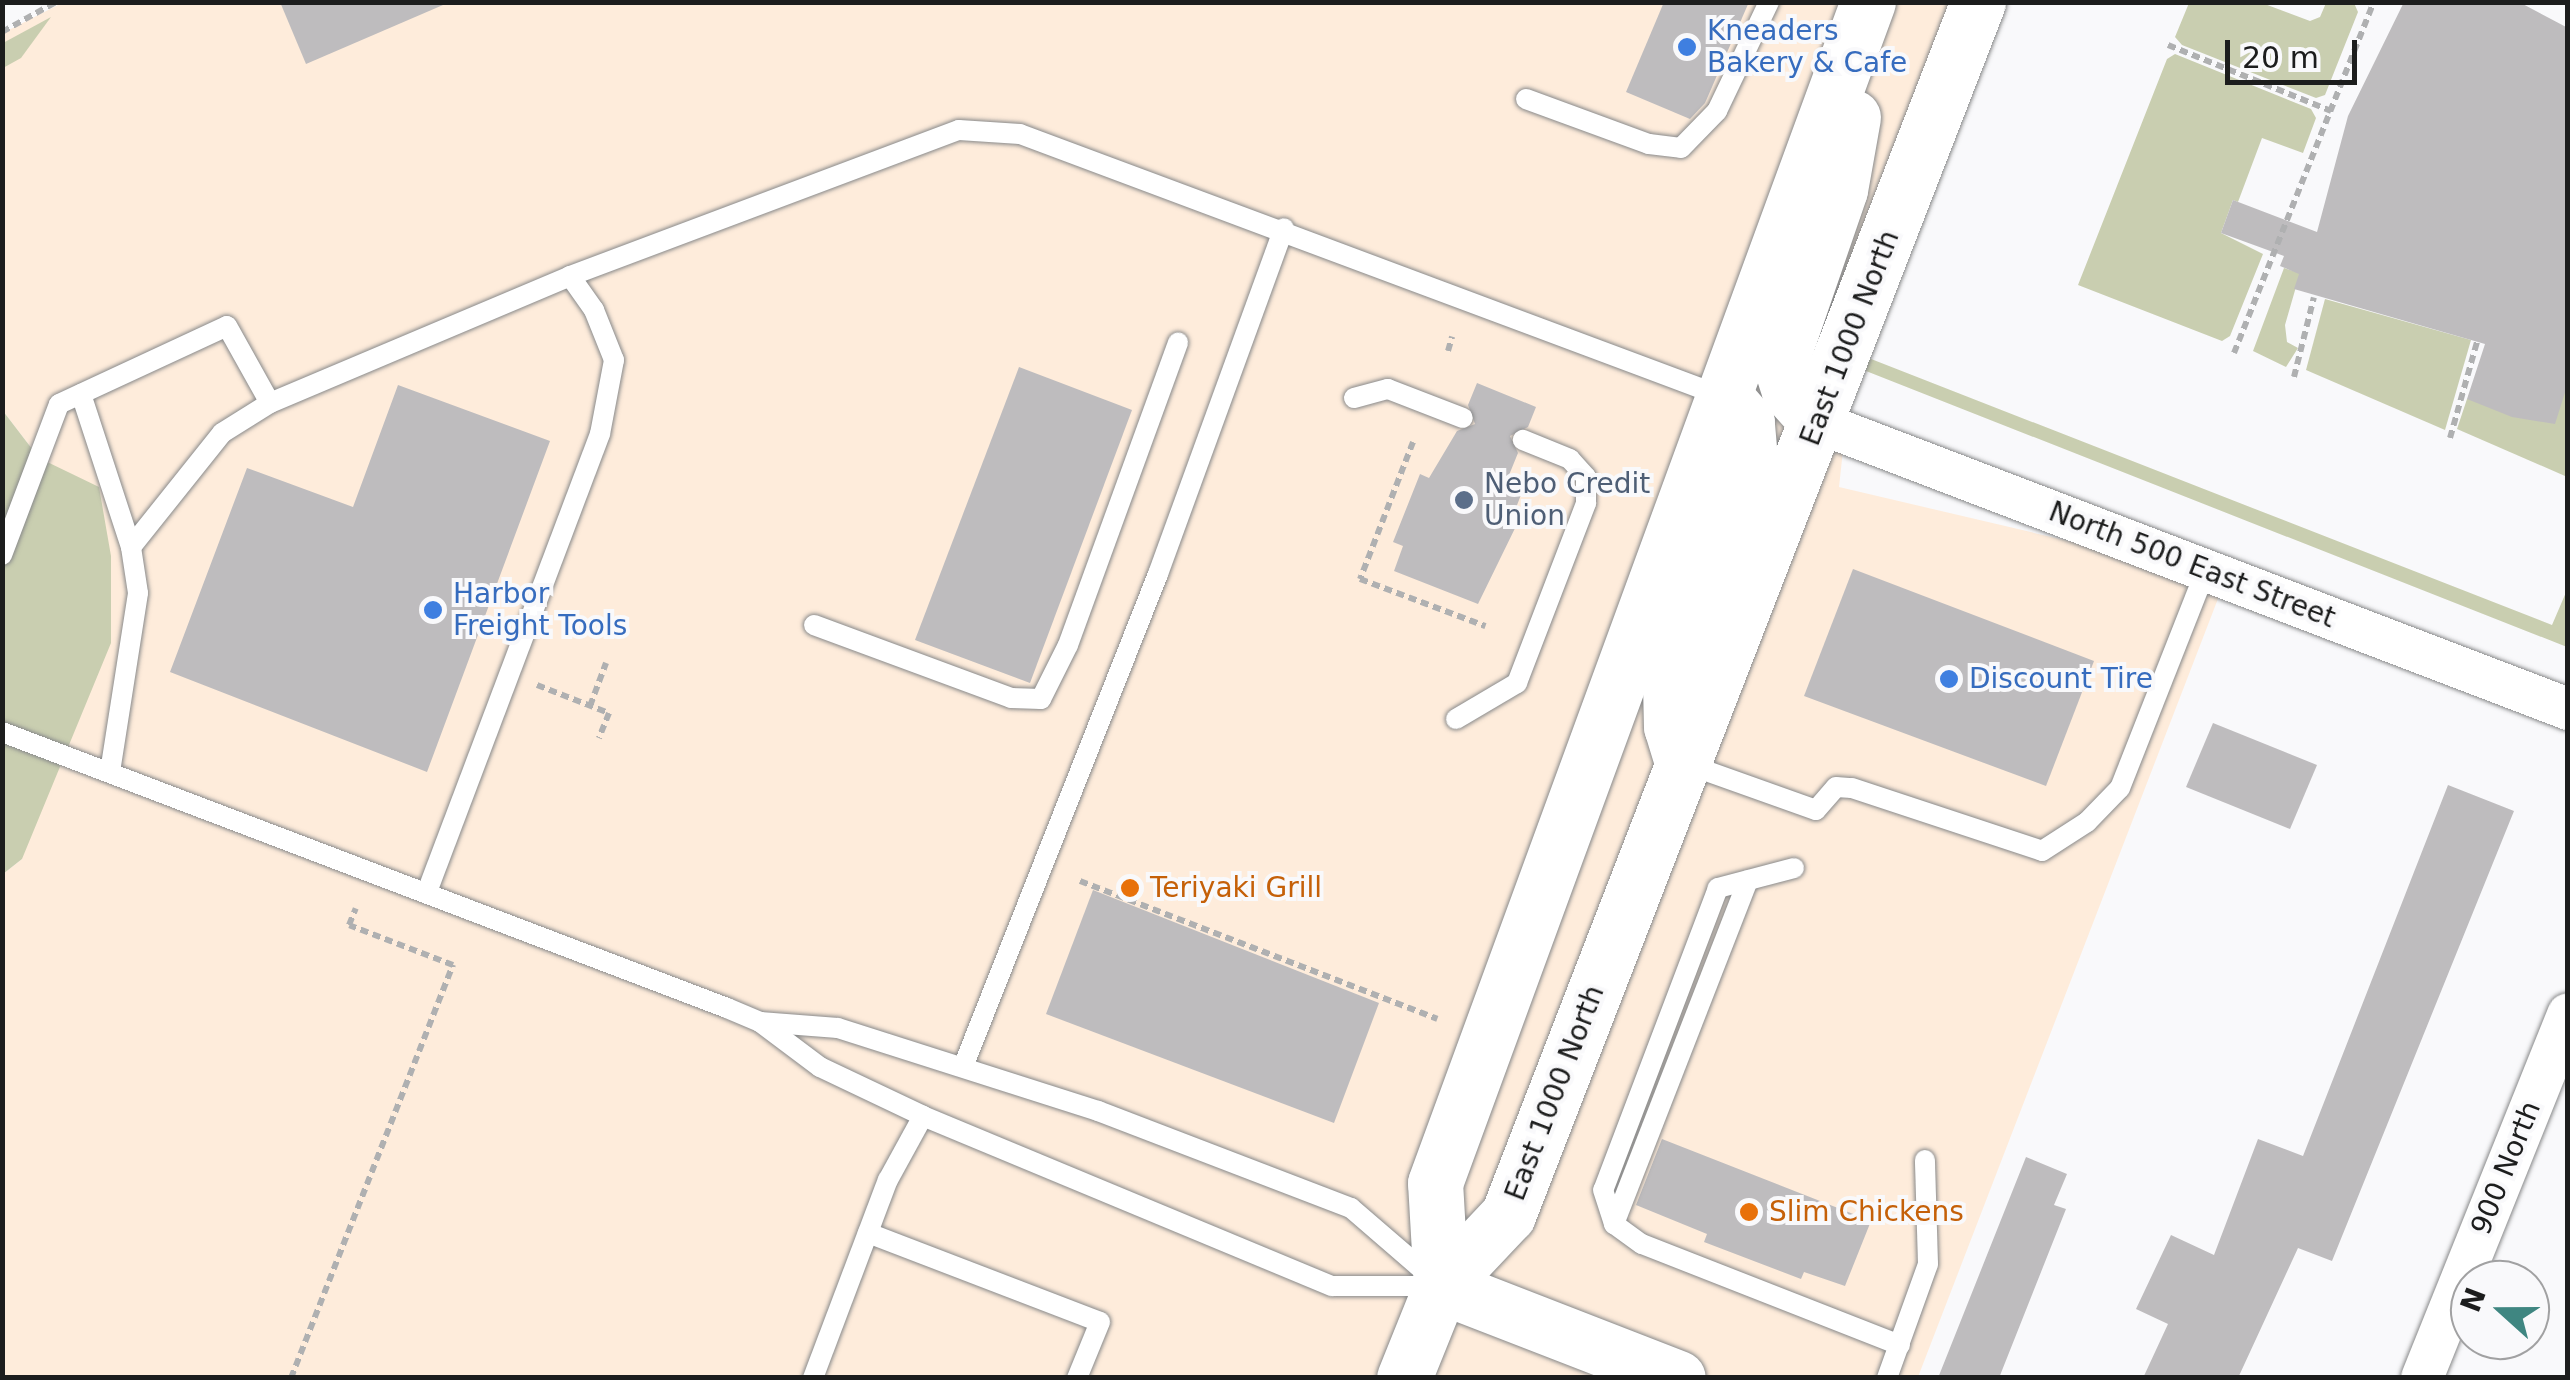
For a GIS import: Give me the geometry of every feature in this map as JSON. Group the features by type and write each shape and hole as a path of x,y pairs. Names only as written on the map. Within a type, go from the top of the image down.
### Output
{"main road":[{"name":"East 1000 North","path":"1441,1286 1508,1216 1978,2"},
{"path":"1817,422 1789,390 1780,364 1840,190 1857,94 1860,24"},
{"path":"1404,1378 1441,1286 1435,1183 1860,24"},
{"path":"1682,762 1671,726 1670,684 1750,459 1747,422 1726,398"},
{"path":"1441,1286 1678,1378"}],"street":[{"name":"North 500 East Street","path":"1817,422 2568,709"},
{"name":"900 North","path":"2422,1378 2568,1014"}],"lane":[{"path":"1526,99 1648,144 1681,148 1718,110 1769,2"},
{"path":"131,548 222,433 270,404 570,276 958,130 1020,134 1284,228 1726,398"},
{"path":"963,1067 1158,574 1284,228"},
{"path":"426,893 600,434 614,360 594,310 570,276"},
{"path":"2,555 59,404 227,326 270,404"},
{"path":"814,625 1011,698 1041,699 1056,677 1178,342"},
{"path":"1354,398 1388,389 1463,418"},
{"path":"81,394 131,548 138,593 110,772"},
{"path":"1456,719 1517,683 1586,503 1586,477 1570,458 1523,440"},
{"path":"1682,762 1816,810 1836,787 1852,788 2042,851 2087,822 2120,788 2206,570"},
{"path":"2,732 760,1022 820,1067 922,1116 1332,1286 1441,1286"},
{"path":"1794,868 1748,880 1614,1224 1642,1244 1900,1345"},
{"path":"760,1022 838,1028 963,1067 1098,1111 1352,1208 1441,1286"},
{"path":"814,1378 868,1233 922,1116"},
{"path":"1887,1378 1928,1264 1926,1160"},
{"path":"868,1233 1100,1322 1077,1378"}],"path":[{"path":"2,32 56,2"},
{"path":"2234,353 2372,3"},
{"path":"2168,45 2331,111"},
{"path":"2294,377 2314,297"},
{"path":"1448,351 1452,337"},
{"path":"2450,438 2477,342"},
{"path":"1413,442 1360,579 1485,626"},
{"path":"590,706 606,663"},
{"path":"509,675 609,713 599,738"},
{"path":"1080,881 1436,1019"},
{"path":"291,1378 453,965 349,925 356,908"}],"shaded area":[{"path":"62,3 1949,3 1817,421 1845,432 1839,487 2226,578 1918,1377 3,1377 3,874 22,859 39,458 3,411 3,33"}],"green space":[{"path":"2189,3 2262,3 2310,21 2320,17 2326,3 2354,3 2358,12 2325,95 2316,98 2182,45 2175,37"},
{"path":"51,17 21,58 3,68 3,43"},
{"path":"2175,54 2311,109 2316,118 2303,153 2262,138 2238,202 2233,200 2221,233 2263,254 2230,336 2222,341 2078,285 2167,59"},
{"path":"2284,268 2300,273 2285,325 2287,342 2298,348 2286,367 2253,351"},
{"path":"2325,299 2471,340 2445,430 2306,370"},
{"path":"1866,357 2552,625 2567,590 2567,647 1866,371"},
{"path":"2567,383 2565,476 2457,429 2467,399"},
{"path":"3,411 39,458 99,487 111,556 111,643 22,859 3,874"}],"building":[{"path":"280,2 450,2 306,64"},
{"name":"Kneaders Bakery & Cafe","path":"1664,2 1749,2 1705,103 1690,119 1626,92"},
{"path":"2404,2 2519,2 2568,28 2568,383 2555,424 2512,417 2467,399 2485,344 2294,289 2299,274 2280,266 2284,256 2221,233 2233,200 2317,232 2348,116"},
{"path":"1019,367 1132,410 1030,683 915,640"},
{"name":"Nebo Credit Union","path":"1477,383 1536,407 1528,427 1510,436 1518,453 1507,480 1524,487 1514,513 1520,518 1478,604 1394,571 1403,546 1393,542 1420,474 1429,478 1457,431 1475,424 1468,405"},
{"path":"398,385 550,441 427,772 170,672 247,468 353,507"},
{"name":"Discount Tire","path":"1853,569 2094,661 2046,786 1804,696"},
{"path":"2213,723 2317,765 2290,829 2186,787"},
{"path":"2448,785 2514,811 2332,1261 2298,1248 2238,1378 2143,1378 2168,1324 2136,1309 2171,1235 2214,1255 2258,1139 2303,1156"},
{"path":"1093,890 1379,1003 1334,1123 1046,1014"},
{"name":"Slim Chickens","path":"1662,1139 1871,1221 1845,1286 1804,1272 1801,1279 1704,1242 1707,1234 1636,1205"},
{"path":"2026,1157 2067,1174 2054,1205 2066,1209 1999,1378 1938,1378"}],"place":[{"name":"Kneaders Bakery & Cafe","path":"1687,47"},
{"name":"Nebo Credit Union","path":"1464,500"},
{"name":"Harbor Freight Tools","path":"433,610"},
{"name":"Discount Tire","path":"1949,679"},
{"name":"Teriyaki Grill","path":"1130,888"},
{"name":"Slim Chickens","path":"1749,1212"}]}
